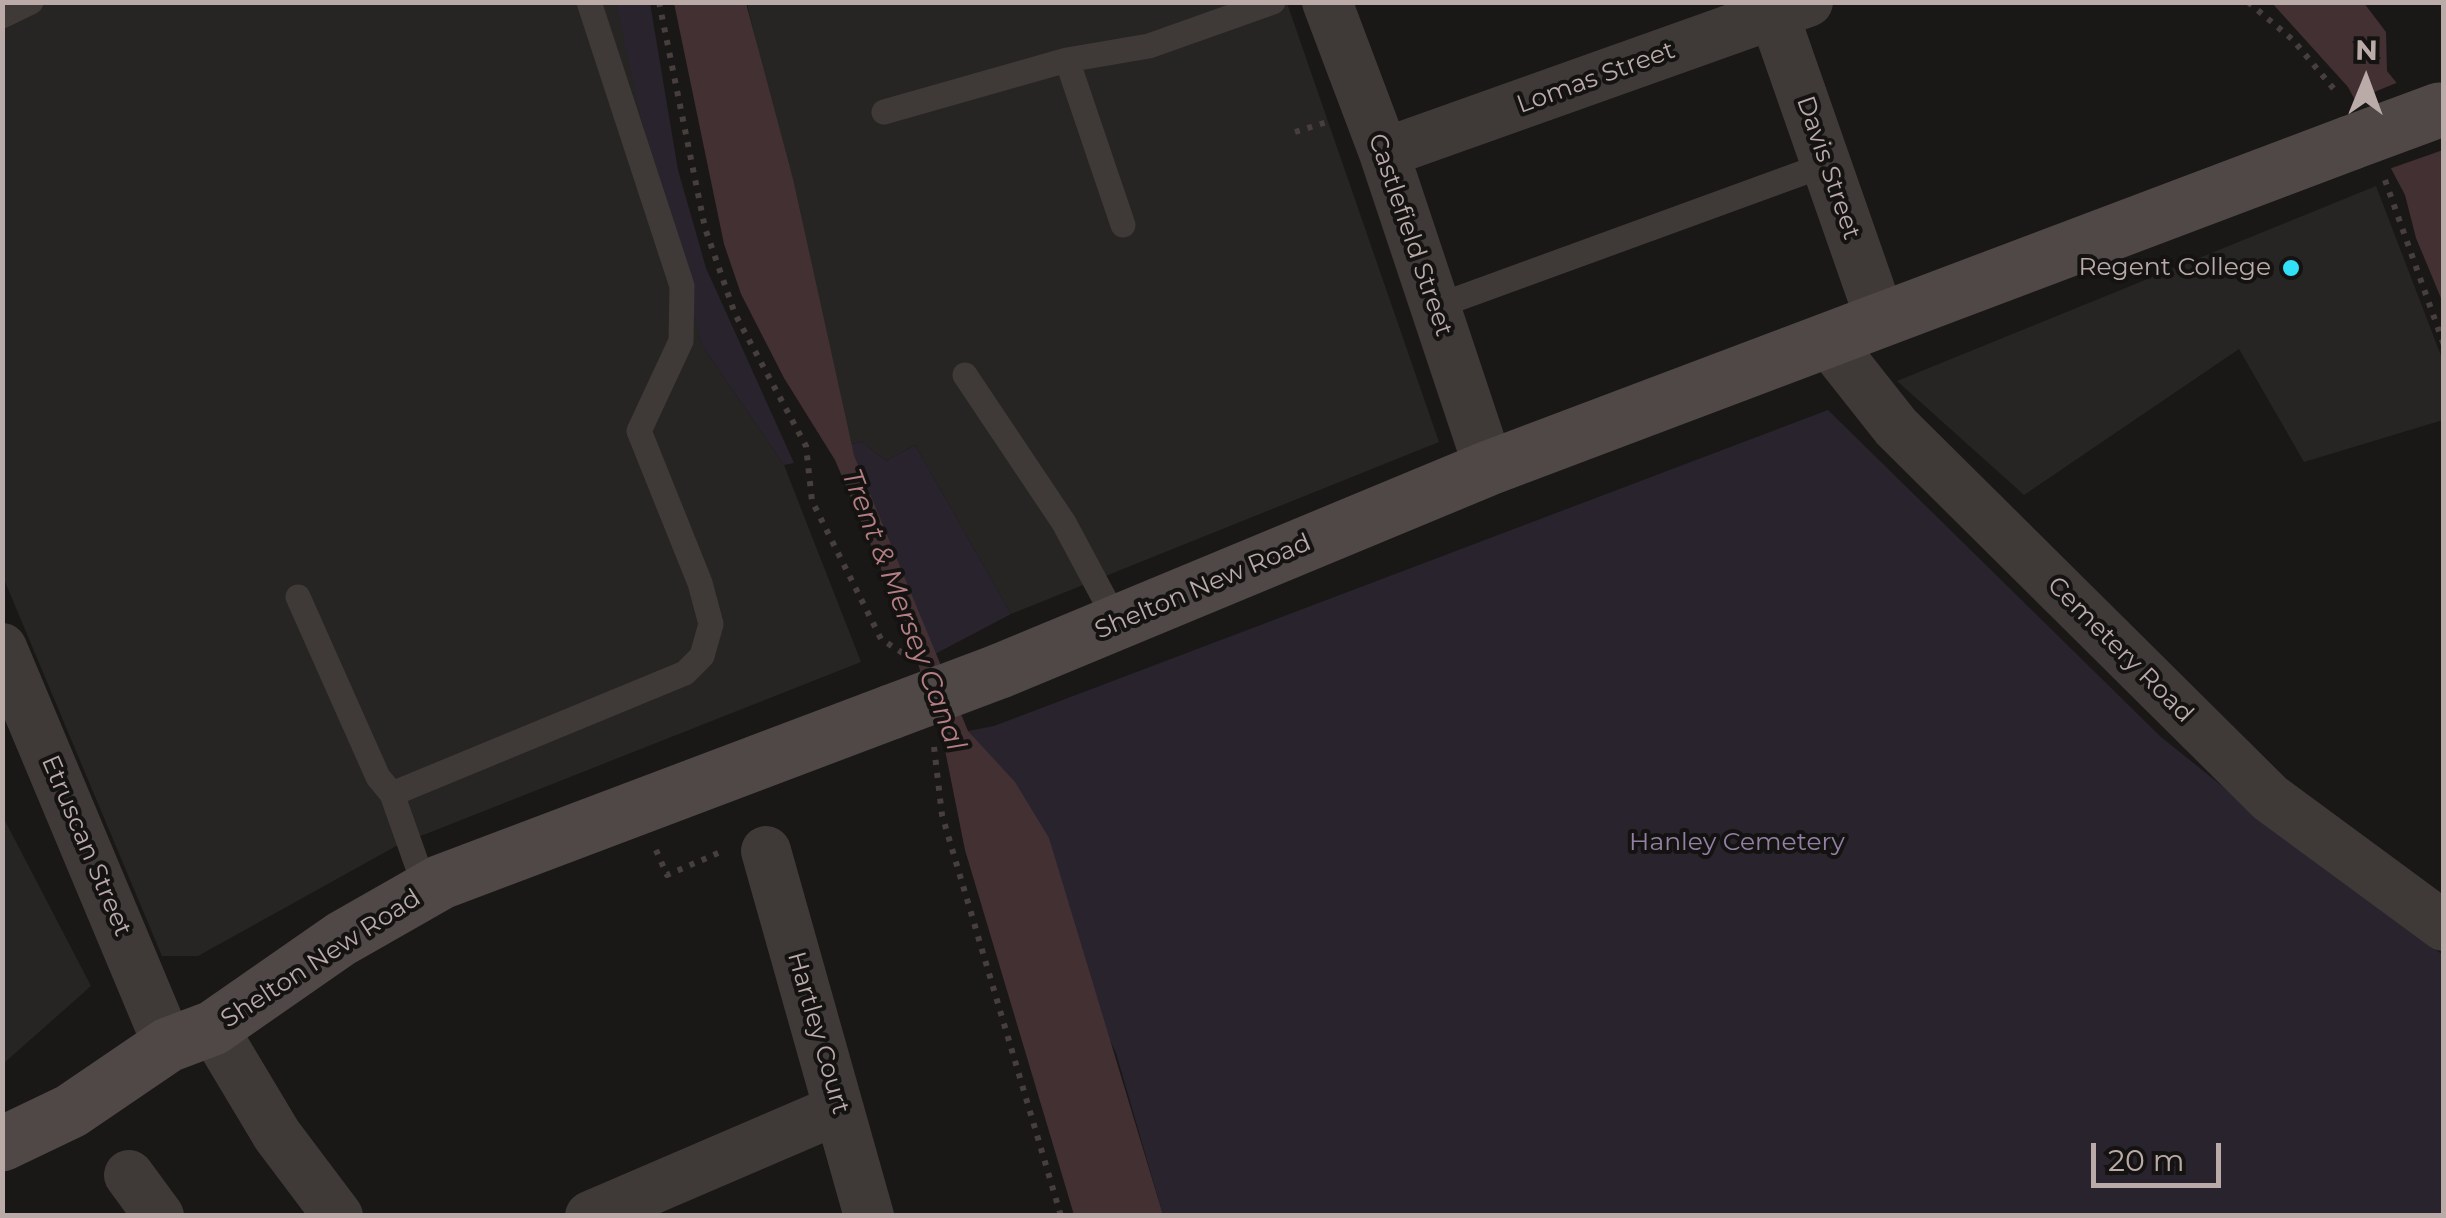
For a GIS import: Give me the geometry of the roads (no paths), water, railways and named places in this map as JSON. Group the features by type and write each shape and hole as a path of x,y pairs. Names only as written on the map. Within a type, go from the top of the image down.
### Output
{"main road":[{"name":"Shelton New Road","path":"2,1144 70,1112 341,939 426,890 911,709 1489,468 2442,108"}],"street":[{"name":"Castlefield Street","path":"1327,2 1384,153 1489,468"},
{"name":"Lomas Street","path":"1384,153 1718,18 1791,8"},
{"name":"Davis Street","path":"1791,8 1827,164 1881,321"},
{"name":"Cemetery Road","path":"1828,340 1896,427 2270,798 2444,926"},
{"name":"Etruscan Street","path":"8,677 190,1037 277,1134 338,1216"},
{"name":"Hartley Court","path":"766,851 869,1216"},
{"path":"590,1216 839,1109"},
{"path":"129,1175 160,1216"}],"lane":[{"path":"2,16 31,2"},
{"path":"392,794 685,673 702,656 711,624 700,583 639,431 681,341 682,286 589,2"},
{"path":"884,112 1067,60 1149,46 1273,2"},
{"path":"1067,60 1123,225"},
{"path":"1435,307 1827,164"},
{"path":"965,375 1064,524 1117,622"},
{"path":"298,597 378,778 392,794 426,890"}],"water":[{"name":"Trent & Mersey Canal","path":"674,3 746,3 793,179 854,455 968,731 1015,782 1049,838 1163,1215 1074,1215 965,850 945,750 909,635 835,460 784,378 741,294 724,244"},
{"path":"2272,3 2364,3 2386,32 2387,71 2443,140 2443,303 2416,238 2405,195 2348,87"}],"place":[{"name":"Regent College","path":"2291,268"}],"park label":[{"name":"Hanley Cemetery","path":"1737,843"}]}
